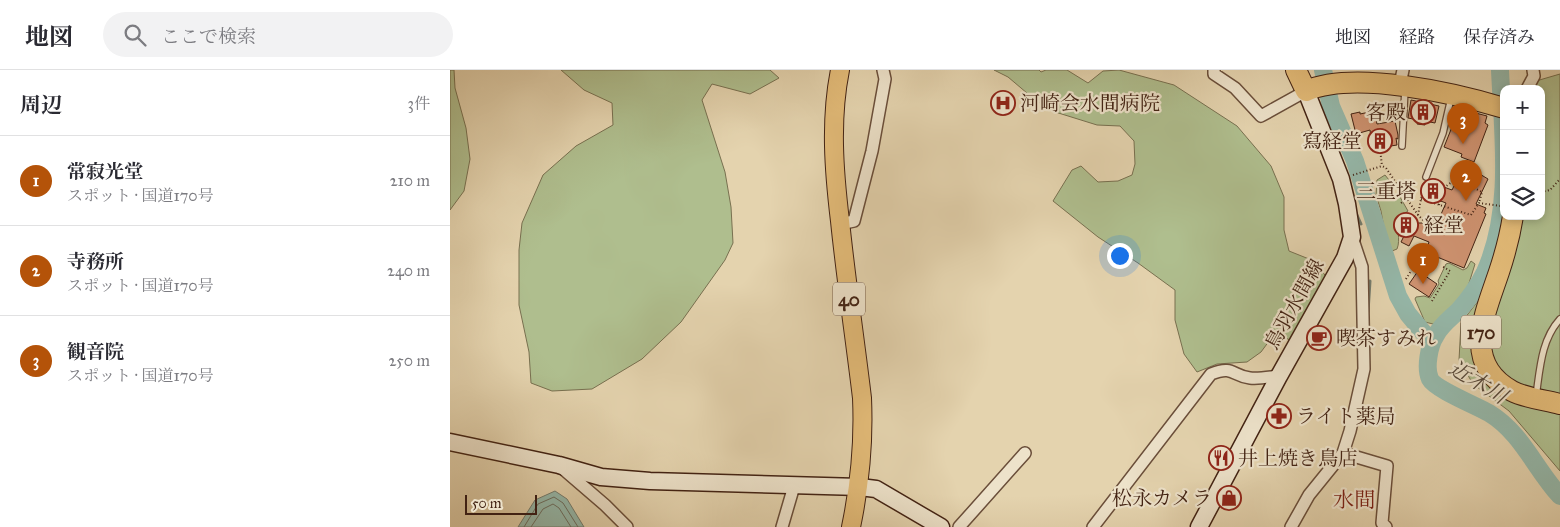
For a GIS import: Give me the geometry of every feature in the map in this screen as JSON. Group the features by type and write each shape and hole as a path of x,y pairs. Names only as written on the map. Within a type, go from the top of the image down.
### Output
{"highway":[{"path":"1296,70 1310,89 1341,78 1379,81 1403,79 1495,105"},
{"name":"170","path":"1512,220 1500,269 1481,328 1484,364 1492,375 1514,392 1560,404"}],"main road":[{"name":"40","path":"840,70 835,98 834,162 842,251 863,416 860,487 851,527"}],"street":[{"path":"840,224 854,221 872,151 885,79 883,70"},
{"path":"1214,70 1214,74 1218,78 1235,88 1261,116 1310,89"},
{"path":"1529,85 1534,76 1533,70"},
{"name":"鳥羽水間線","path":"1199,527 1278,376 1345,258 1352,237 1347,204 1340,179 1310,89"},
{"path":"1291,527 1309,495 1343,453 1364,369 1362,267 1352,237"},
{"path":"1093,527 1211,374 1222,370 1233,371 1249,378 1278,376"},
{"path":"450,442 559,465 601,477 650,481 876,489 941,527"},
{"path":"959,527 1025,453"},
{"path":"1343,453 1387,466 1382,523 1386,527"},
{"path":"559,465 627,527"},
{"path":"782,527 794,486"}],"lane":[{"path":"1402,146 1403,79"},
{"path":"1426,177 1443,133 1452,94"},
{"path":"1536,398 1545,345 1550,330 1560,319"}],"path":[{"path":"1380,149 1382,166"},
{"path":"1346,178 1382,166 1386,168 1418,215 1426,223"},
{"path":"1418,215 1426,177"},
{"path":"1420,200 1471,215 1479,203 1482,192 1456,179 1446,187 1439,205"},
{"path":"1545,191 1550,190 1560,179"},
{"path":"1403,202 1408,199"},
{"path":"1479,203 1500,206"},
{"path":"1432,301 1450,271 1442,266"},
{"path":"1406,279 1411,271"}],"green space":[{"path":"450,70 454,70 455,88 466,128 470,159 464,191 450,210"},
{"path":"561,70 770,70 779,78 750,94 712,84 702,100 725,172 731,207 733,243 725,260 681,322 642,359 592,389 552,391 531,383 529,352 519,305 519,250 522,223 543,175 576,146 613,125 612,103 584,90"},
{"path":"994,70 1039,70 1041,72 1046,70 1067,70 1088,83 1103,71 1119,70 1174,85 1237,126 1271,166 1284,197 1284,230 1289,251 1314,261 1328,279 1292,341 1275,333 1261,352 1247,362 1217,364 1197,372 1184,354 1175,320 1175,290 1098,237 1053,201 1072,170 1081,166 1098,182 1118,181 1132,175 1135,164 1134,141 1120,126 1097,125 1052,111 1034,99 1008,77"},
{"path":"1560,74 1560,471 1509,411 1473,384 1459,360 1461,323 1485,292 1509,220 1545,220 1545,85 1534,85 1536,81"},
{"path":"1385,175 1389,180 1384,185 1386,191 1400,197 1408,211 1398,218 1398,245 1397,249 1392,251 1387,245 1376,195 1377,180"},
{"path":"1471,261 1475,264 1462,300 1435,323 1425,322 1415,299 1416,297 1424,296 1430,298 1439,284 1438,281 1446,264 1449,263 1463,270 1467,268"}],"water":[{"path":"555,491 567,499 584,527 518,527 535,500"}],"building":[{"name":"客殿","path":"1411,100 1439,106 1435,123 1425,121 1425,125 1417,124 1418,120 1408,118"},
{"path":"1374,111 1377,124 1395,121 1398,135 1398,139 1396,138 1397,145 1372,149 1370,130 1356,134 1351,114"},
{"path":"1468,111 1487,116 1485,123 1488,125 1474,162 1461,157 1462,154 1444,147 1454,122 1462,126"},
{"path":"1473,170 1488,179 1476,204 1486,208 1484,213 1486,214 1464,268 1425,252 1429,242 1414,236 1409,246 1401,242 1404,236 1400,222 1410,219 1411,223 1422,223 1430,231 1434,219 1438,221 1446,203 1425,195 1430,182 1452,190 1454,186 1457,188 1458,185 1464,187"},
{"path":"1418,271 1437,284 1429,297 1409,284"}],"waterway":[{"name":"近木川","path":"1323,70 1331,106 1355,161 1398,296 1408,314 1432,343"},
{"path":"1500,70 1504,147 1503,198 1500,224 1485,272 1473,292 1441,328 1431,345 1428,369 1433,383 1489,413 1500,421 1519,441 1560,496"},
{"path":"1356,213 1361,224"},
{"path":"1368,312 1370,281"}],"place":[{"name":"河崎会水間病院","path":"1003,103"},
{"name":"客殿","path":"1423,112"},
{"name":"寫経堂","path":"1380,141"},
{"name":"観音院","path":"1463,144"},
{"name":"三重塔","path":"1433,191"},
{"name":"寺務所","path":"1466,201"},
{"name":"経堂","path":"1406,225"},
{"name":"常寂光堂","path":"1423,284"},
{"name":"喫茶すみれ","path":"1319,338"},
{"name":"ライト薬局","path":"1279,416"},
{"name":"井上焼き鳥店","path":"1221,458"},
{"name":"松永カメラ","path":"1229,498"}],"district":[{"name":"水間","path":"1354,500"}]}
